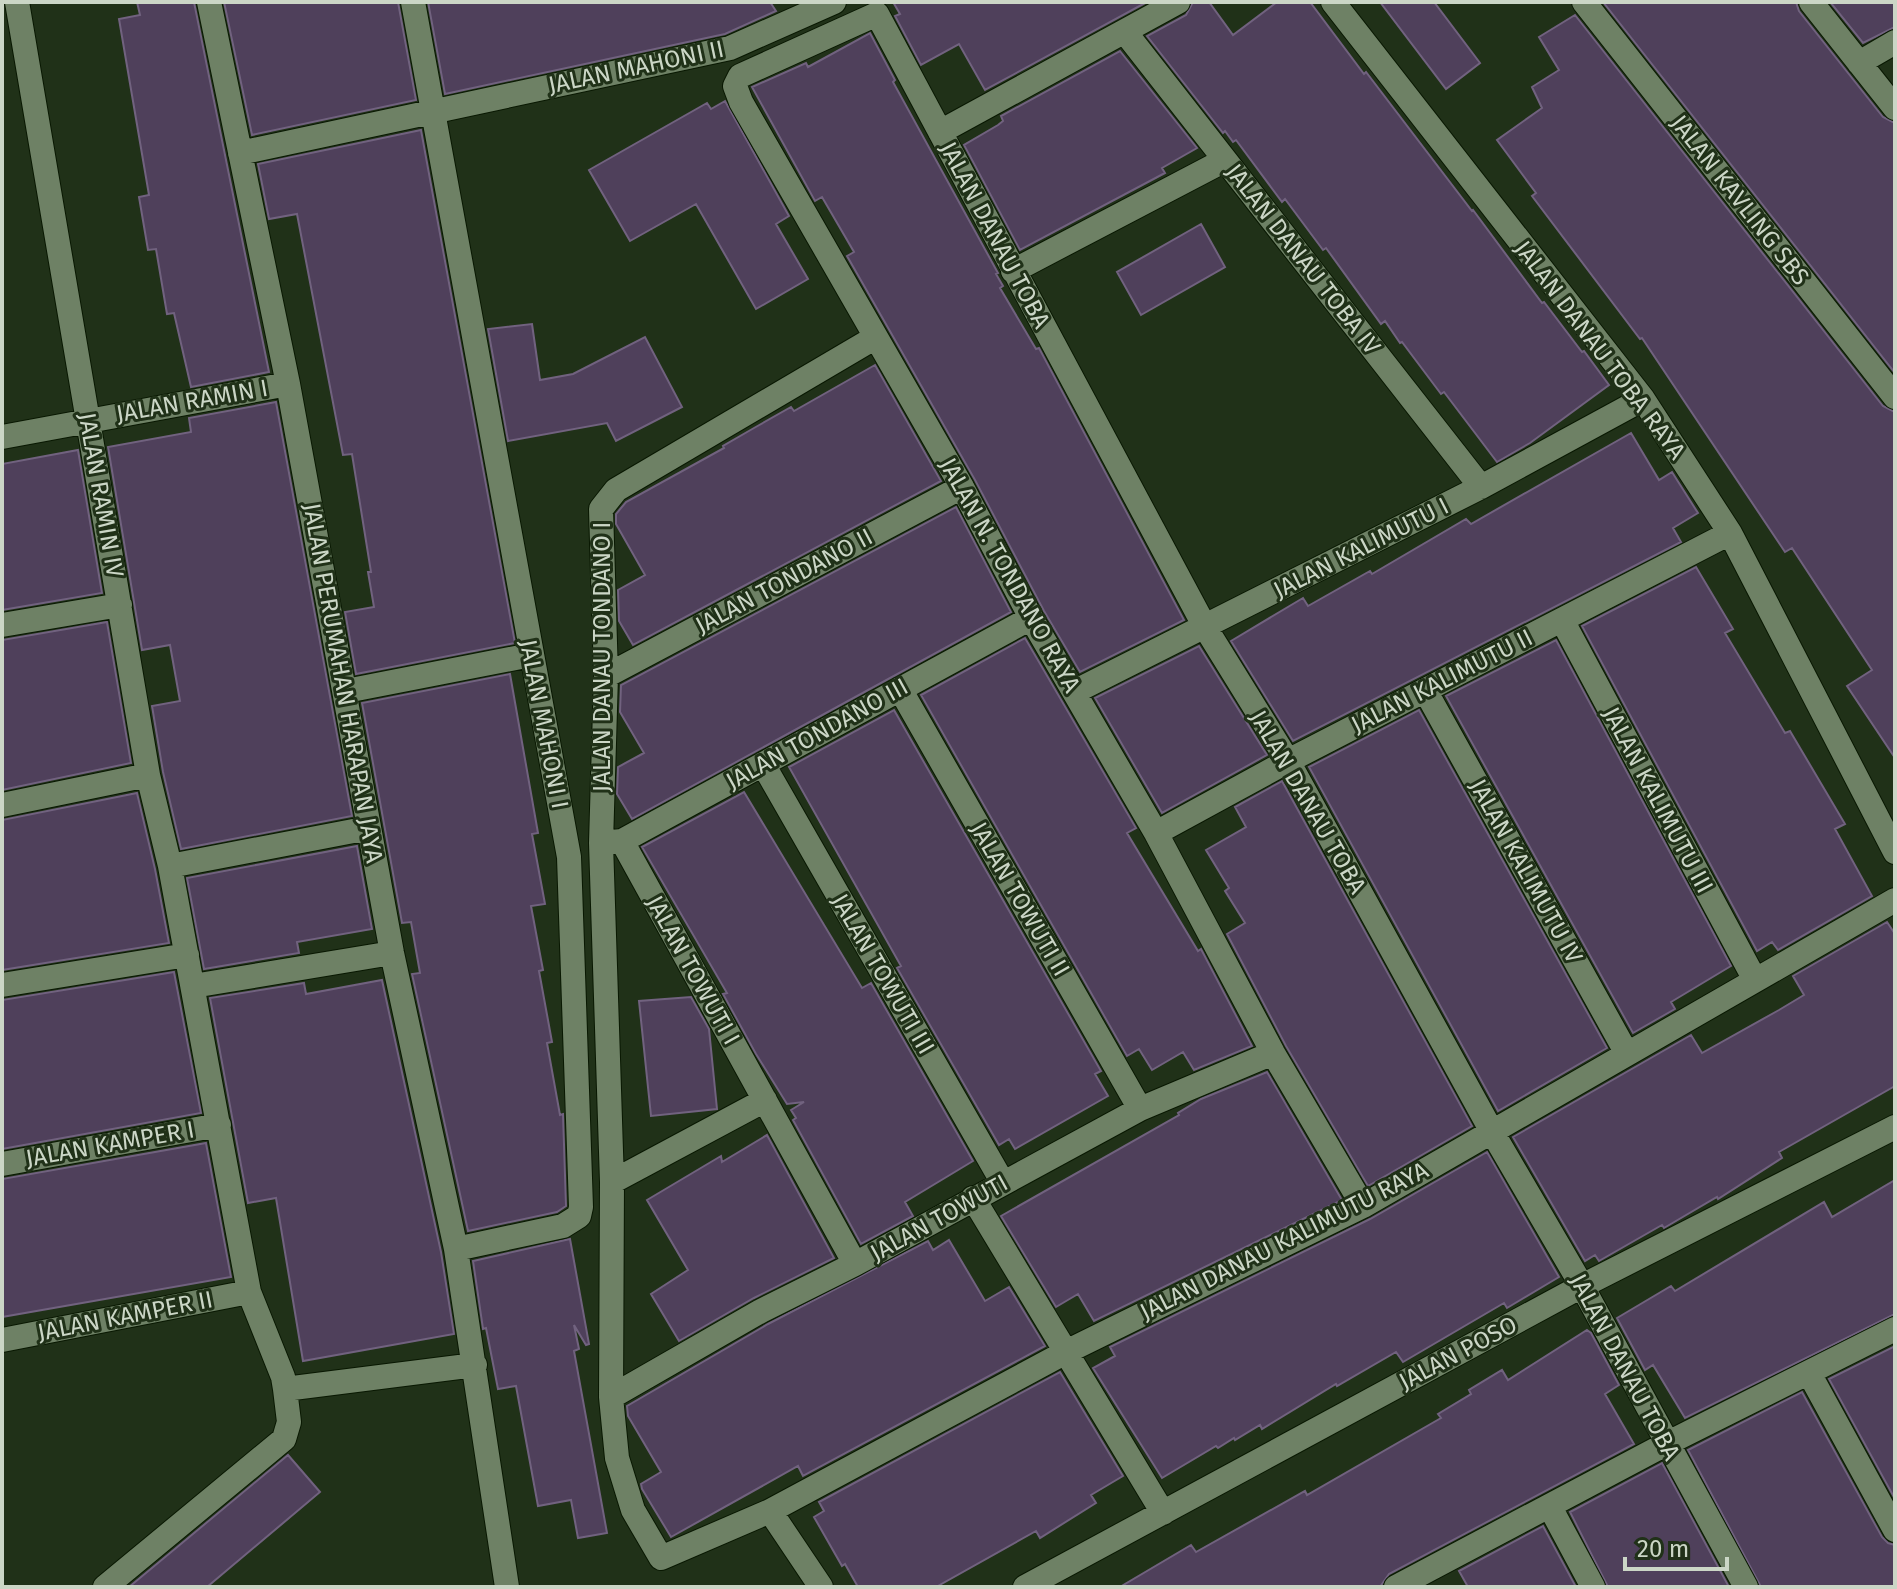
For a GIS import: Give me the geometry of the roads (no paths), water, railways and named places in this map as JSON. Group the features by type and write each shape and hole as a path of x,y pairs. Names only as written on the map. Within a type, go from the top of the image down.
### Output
{"street":[{"name":"JALAN RAMIN IV","path":"17,2 148,775 170,866 249,1292 283,1377 289,1422 284,1439 105,1587"},
{"name":"JALAN PERUMAHAN HARAPAN JAYA","path":"209,2 288,384 392,953 456,1249 507,1587"},
{"name":"JALAN MAHONI I","path":"413,2 569,857 579,1216 563,1226 456,1249"},
{"name":"JALAN MAHONI II","path":"432,111 730,48 834,2"},
{"path":"940,132 1178,2"},
{"name":"JALAN DANAU TOBA RAYA","path":"1333,2 1643,399 1730,533 1895,852"},
{"name":"JALAN KAVLING SBS","path":"1584,2 1895,397"},
{"path":"1811,2 1895,108"},
{"name":"JALAN DANAU TOBA","path":"881,8 940,132 1205,627 1288,761 1491,1130 1582,1286 1746,1587"},
{"name":"JALAN N. TONDANO RAYA","path":"881,8 740,76 735,86 741,102 962,487 1031,618 1156,833 1273,1053 1363,1206"},
{"name":"JALAN DANAU TOBA IV","path":"1125,32 1481,487"},
{"path":"1859,63 1895,42"},
{"path":"240,153 432,111"},
{"path":"1013,271 1225,160"},
{"name":"JALAN DANAU TONDANO I","path":"661,1558 633,1510 617,1458 611,1397 612,842 601,509 616,490 876,337"},
{"name":"JALAN RAMIN I","path":"2,437 288,384"},
{"name":"JALAN KALIMUTU I","path":"1076,691 1481,487 1643,399"},
{"name":"JALAN TONDANO II","path":"606,676 962,487"},
{"name":"JALAN KALIMUTU II","path":"1156,833 1288,761 1730,533"},
{"path":"2,625 120,605"},
{"name":"JALAN TONDANO III","path":"612,842 763,764 1031,618"},
{"name":"JALAN KALIMUTU III","path":"1562,620 1755,980"},
{"path":"346,691 531,655"},
{"name":"JALAN TOWUTI II","path":"900,689 1140,1109"},
{"name":"JALAN KALIMUTU IV","path":"1425,690 1626,1052"},
{"name":"JALAN TOWUTI III","path":"763,764 1003,1183"},
{"path":"2,805 148,775"},
{"path":"170,866 369,828"},
{"name":"JALAN TOWUTI I","path":"612,842 765,1100 855,1264"},
{"name":"JALAN DANAU KALIMUTU RAYA","path":"661,1558 770,1511 1066,1352 1363,1206 1895,900"},
{"path":"193,986 392,953"},
{"path":"2,985 187,955"},
{"name":"JALAN TOWUTI","path":"611,1397 761,1311 855,1264 1140,1109 1273,1053"},
{"path":"612,1182 765,1100"},
{"name":"JALAN KAMPER I","path":"2,1164 219,1125"},
{"name":"JALAN POSO","path":"1025,1587 1582,1286 1895,1127"},
{"path":"973,1198 1163,1513"},
{"name":"JALAN KAMPER II","path":"2,1340 249,1292"},
{"path":"1396,1587 1440,1577 1550,1507 1666,1444 1895,1329"},
{"path":"285,1389 475,1365"},
{"path":"1809,1373 1895,1530"},
{"path":"1550,1507 1593,1587"},
{"path":"770,1511 821,1587"}]}
